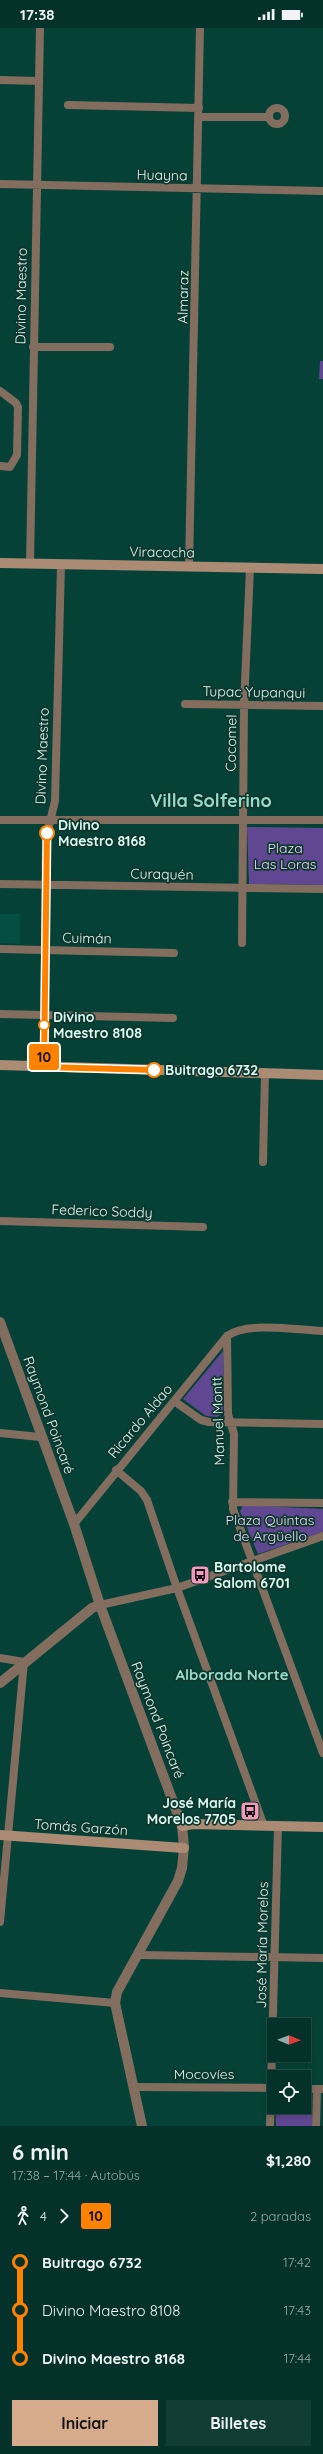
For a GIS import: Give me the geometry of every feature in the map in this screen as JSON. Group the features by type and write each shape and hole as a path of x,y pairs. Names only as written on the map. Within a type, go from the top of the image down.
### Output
{"main road":[{"name":"Viracocha","path":"0,563 323,569"},
{"path":"0,1066 323,1074"},
{"path":"182,1826 323,1827"},
{"name":"Tomás Garzón","path":"4,1835 184,1848"}],"street":[{"name":"Divino Maestro","path":"30,564 40,28"},
{"name":"Almaraz","path":"189,567 198,189 200,28"},
{"path":"0,80 39,81"},
{"path":"68,105 199,108"},
{"path":"199,117 269,117"},
{"name":"Huayna","path":"0,184 323,191"},
{"path":"33,347 110,347"},
{"path":"0,390 16,403 18,407 17,454 10,467 0,466"},
{"name":"Divino Maestro","path":"44,1067 44,885 46,838 55,801 61,564"},
{"name":"Cocomel","path":"242,943 244,705 250,568"},
{"name":"Tupac Yupanqui","path":"185,704 323,706"},
{"path":"0,820 323,820"},
{"name":"Curaquén","path":"0,884 323,889"},
{"name":"Cuimán","path":"0,949 174,953"},
{"path":"0,1014 173,1018"},
{"path":"263,1162 265,1073"},
{"name":"Federico Soddy","path":"0,1221 203,1227"},
{"name":"Raymond Poincaré","path":"0,1322 40,1437 74,1524 100,1605 182,1826 184,1848 178,1881 140,1955 118,1992 115,2003"},
{"path":"227,1336 234,1331 248,1328 323,1331"},
{"name":"Ricardo Aldao","path":"74,1524 116,1470 227,1336"},
{"name":"Manuel Montt","path":"227,1336 230,1422 234,1434 232,1502 323,1753"},
{"path":"174,1401 201,1420 323,1424"},
{"path":"0,1434 40,1437"},
{"path":"116,1470 145,1495 177,1588 264,1826"},
{"path":"232,1502 323,1503"},
{"path":"0,1683 92,1608 177,1588 323,1536"},
{"path":"0,1658 24,1662"},
{"path":"0,1922 4,1835 24,1662"},
{"name":"José María Morelos","path":"273,2070 274,1957 278,1826"},
{"path":"140,1955 323,1958"},
{"path":"0,1993 115,2003 142,2126"},
{"name":"Mocovíes","path":"134,2087 267,2088"},
{"path":"316,2126 320,2089"},
{"name":"José María Morelos","path":"270,2126 271,2114"}],"shaded area":[{"path":"0,914 20,914 20,944 0,943"}],"green space":[{"path":"320,361 323,361 323,379 319,379"},
{"name":"Plaza Las Loras","path":"247,827 323,828 323,885 249,884"},
{"path":"223,1351 223,1413 217,1417 206,1416 183,1399"},
{"name":"Plaza Quintas de Argüello","path":"243,1505 323,1509 323,1532 258,1554 240,1511"},
{"path":"312,2094 312,2126 276,2126 276,2114 311,2114"}],"bus line":[{"name":"10","path":"47,833 44,885 44,1067 154,1070"}],"place":[{"name":"Divino Maestro 8168","path":"47,833"},
{"name":"Divino Maestro 8108","path":"44,1025"},
{"name":"Buitrago 6732","path":"154,1070"},
{"name":"Bartolome Salom 6701","path":"200,1575"},
{"name":"José María Morelos 7705","path":"250,1811"}],"district":[{"name":"Villa Solferino","path":"211,801"},
{"name":"Alborada Norte","path":"232,1675"}]}
